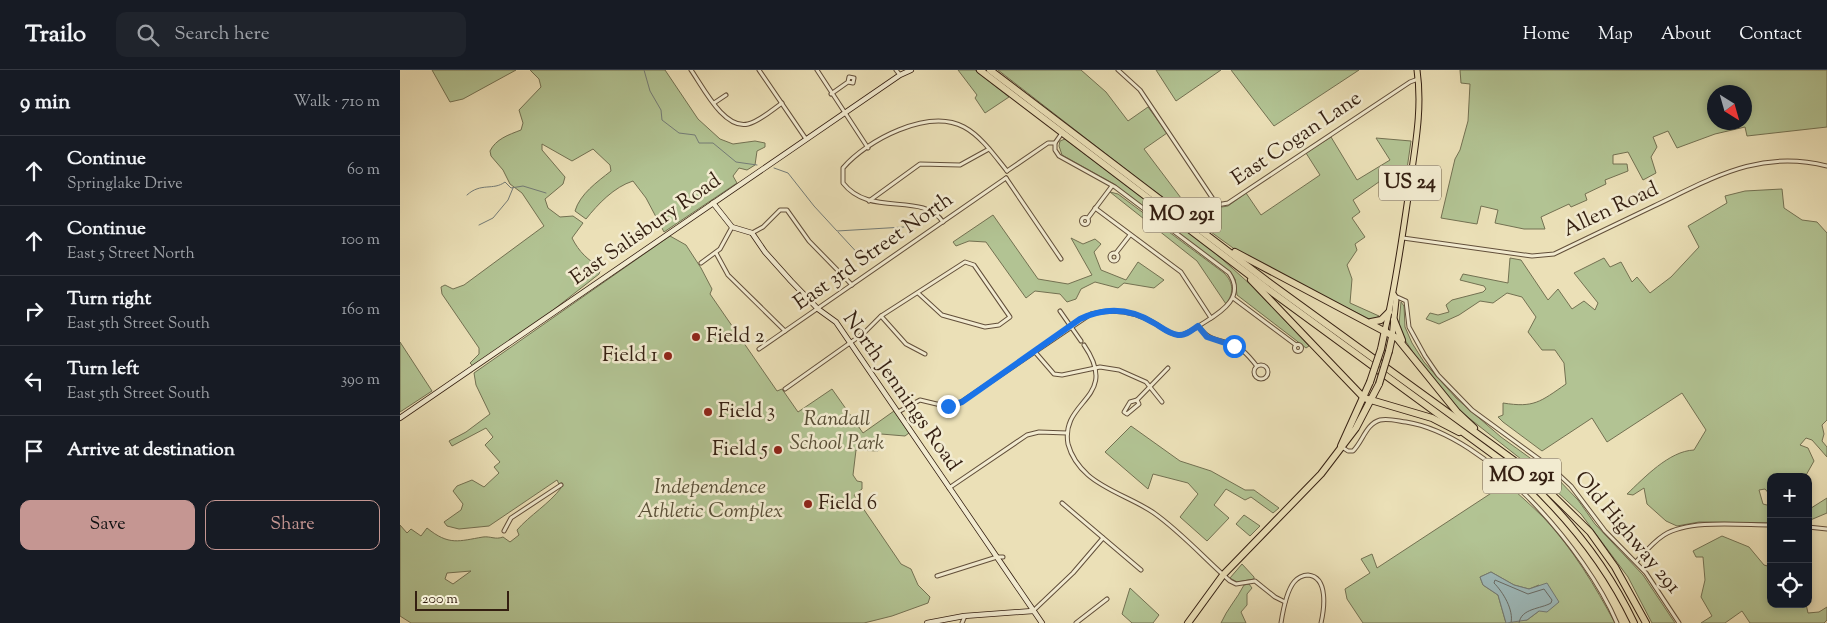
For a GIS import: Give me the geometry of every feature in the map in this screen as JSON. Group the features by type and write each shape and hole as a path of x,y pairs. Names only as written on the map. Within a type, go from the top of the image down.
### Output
{"highway":[{"name":"MO 291","path":"980,70 1228,258 1524,477 1557,507 1584,539 1619,593 1634,623"},
{"name":"MO 291","path":"990,70 1202,230 1267,282 1527,470 1590,532 1615,567 1646,623"},
{"path":"1202,230 1258,265 1370,322 1385,330 1392,337 1397,338 1457,412 1483,438"},
{"path":"1228,258 1234,267 1266,295 1356,391 1362,401 1384,404 1443,423 1490,451"},
{"path":"1370,322 1381,320 1389,312"},
{"path":"1394,320 1406,348"},
{"name":"US 24","path":"1188,623 1223,575 1310,486 1340,446 1370,382 1385,330"},
{"name":"US 24","path":"1340,446 1349,438 1372,401 1379,384 1392,337"},
{"path":"1366,412 1384,404"}],"main road":[{"name":"US 24","path":"1385,330 1394,295 1418,125 1417,70"},
{"name":"US 24","path":"1392,337 1396,300 1394,295"}],"street":[{"path":"691,70 725,117 737,124 753,123 782,103"},
{"path":"759,70 806,139"},
{"path":"817,70 868,148"},
{"path":"896,70 900,75"},
{"name":"East Salisbury Road","path":"400,418 844,113 900,75 911,70"},
{"path":"1118,70 1140,90 1217,205"},
{"name":"East Cogan Lane","path":"1217,205 1228,203 1410,82 1418,79"},
{"path":"831,94 848,82"},
{"path":"714,103 726,95"},
{"path":"943,222 927,208 869,201 850,192 842,176 846,164 900,128 942,122 964,127 989,149 1007,171 1006,178 1061,259"},
{"path":"898,412 920,400 945,406 958,404 1091,314 1113,310 1142,316 1170,333 1185,334 1223,310 1233,298 1234,281 1228,273 1112,186 1059,156 1055,150 1055,144 1063,132"},
{"path":"1007,171 1048,143 1055,144"},
{"path":"869,201 920,164 960,165 989,149"},
{"name":"Allen Road","path":"1402,238 1532,256 1544,256 1554,254 1726,171 1784,160 1809,161 1827,166"},
{"name":"East 3rd Street North","path":"759,349 1006,178"},
{"path":"1088,218 1112,186"},
{"path":"1186,200 1217,205"},
{"path":"713,203 732,227 752,233 763,227 780,210 787,210 808,241 852,285"},
{"path":"1095,208 1180,272 1211,318"},
{"path":"701,263 716,253 732,227"},
{"name":"North Jennings Road","path":"752,233 776,265 818,308 836,322 851,342 1042,623"},
{"path":"1116,253 1130,235"},
{"path":"716,253 728,275 785,331"},
{"path":"785,389 851,342 881,316 963,262 969,262 974,265 1010,315 1008,319 999,325 988,328 942,315 918,293"},
{"name":"Old Highway 291","path":"1394,295 1406,301 1409,327 1425,356 1461,400 1479,416 1562,478 1605,530 1656,586 1679,623"},
{"path":"1233,298 1296,345"},
{"path":"1060,311 1081,341"},
{"path":"881,316 906,344 925,354"},
{"path":"1198,326 1207,337 1234,346 1256,365 1268,369 1266,377 1262,379 1256,377 1254,370 1256,365"},
{"path":"1084,345 1095,368 1094,388 1075,412 1068,433 1072,454 1086,473 1155,514 1223,575 1236,584 1255,581 1275,597 1285,602"},
{"path":"1034,352 1054,374 1062,375 1095,368 1119,370 1151,386 1162,402"},
{"path":"1137,400 1138,407 1127,414 1124,412 1130,402 1137,400 1168,368"},
{"path":"1340,446 1348,451 1354,451 1371,425 1384,420 1426,426 1446,434 1501,474 1553,523 1592,575 1617,623"},
{"path":"949,488 1027,435 1038,432 1068,433"},
{"path":"504,531 511,518 560,484"},
{"path":"1062,503 1141,570"},
{"path":"1636,562 1655,542 1679,529 1696,526 1767,525"},
{"path":"1812,527 1827,529"},
{"path":"927,623 965,616 1033,611 1073,573 1103,538"},
{"path":"937,576 996,557 1003,557"},
{"path":"1281,623 1285,602 1296,579 1304,576 1315,578 1322,588 1323,613 1320,623"},
{"path":"1076,623 1107,599"},
{"path":"962,623 965,616"}],"green space":[{"path":"432,70 516,70 463,99 450,102"},
{"path":"530,70 665,70 698,119 720,139 733,144 755,141 765,143 765,147 757,151 755,165 747,170 739,168 733,176 737,183 664,232 646,198 633,181 619,187 601,202 586,219 575,211 577,205 590,189 611,171 610,165 593,149 572,161 542,144 542,150 565,177 563,184 545,199 548,208 560,217 573,216 583,223 572,238 584,255 601,268 599,274 548,314 473,366 470,363 479,354 479,348 442,294 441,287 445,285 453,289 464,285 544,226 522,193 510,184 503,170 491,156 490,151 499,140 521,130 523,123 519,110 541,87 539,79"},
{"path":"958,70 975,70 1009,97 985,113 975,98 977,95"},
{"path":"998,70 1081,70 1106,92 1128,121 1148,107 1167,133 1144,149 1181,198 1190,204 1228,206 1246,193 1261,215 1320,175 1306,153 1331,137 1357,180 1390,160 1376,138 1411,141 1407,169 1396,170 1353,200 1360,212 1352,218 1365,237 1355,244 1357,250 1347,265 1352,279 1350,303 1379,316 1373,320 1367,318 1240,253 1146,185"},
{"path":"1156,70 1221,70 1176,101"},
{"path":"1231,70 1359,70 1274,126"},
{"path":"1460,70 1827,70 1827,127 1747,136 1746,130 1752,130 1752,85 1707,85 1707,130 1732,130 1715,134 1677,148 1668,131 1653,137 1657,147 1651,157 1656,173 1643,180 1628,152 1613,155 1613,164 1627,164 1628,171 1605,180 1606,184 1585,194 1587,200 1571,207 1569,204 1541,217 1545,229 1524,229 1495,223 1498,210 1481,206 1477,224 1441,218 1455,159 1460,150 1468,121 1470,84 1461,83"},
{"path":"1065,139 1213,251 1251,285 1309,346 1306,348 1237,295 1235,279 1229,272 1114,184 1062,155 1059,146 1060,141"},
{"path":"1782,189 1784,208 1802,220 1817,222 1827,233 1827,420 1822,425 1824,434 1822,441 1827,447 1827,457 1812,440 1806,438 1800,445 1808,448 1814,461 1807,473 1767,473 1767,491 1765,489 1759,490 1763,504 1767,505 1767,523 1699,522 1677,526 1666,521 1647,504 1644,488 1633,495 1627,494 1666,460 1675,455 1694,450 1706,430 1682,393 1607,442 1592,418 1542,451 1503,422 1498,417 1503,415 1503,403 1530,404 1543,399 1566,384 1564,363 1555,350 1542,350 1528,332 1536,317 1522,297 1507,293 1493,303 1480,301 1459,315 1439,324 1426,319 1430,313 1438,315 1449,312 1446,305 1452,300 1483,292 1486,289 1484,286 1460,280 1463,274 1508,283 1510,258 1521,260 1548,300 1558,289 1572,309 1584,301 1595,310 1598,303 1574,273 1604,258 1610,267 1621,262 1632,282 1637,277 1650,293 1671,277 1699,247 1688,226 1727,203 1725,196 1745,191"},
{"path":"1110,192 1118,194 1224,273 1230,281 1232,288 1226,304 1197,261"},
{"path":"993,215 1038,279 1068,284 1092,275 1071,238 1083,244 1095,239 1101,244 1094,252 1101,270 1126,280 1138,262 1164,280 1154,288 1124,283 1118,288 1095,282 1081,289 1076,299 1067,302 1060,294 1035,291 1026,298 986,242 969,241 956,246 953,242"},
{"name":"Independence Athletic Complex","path":"670,236 686,245 712,289 710,294 777,391 782,389 798,412 832,389 863,433 894,411 909,433 905,436 881,434 876,442 878,451 856,450 853,475 857,481 862,482 862,489 854,495 901,564 911,569 918,585 930,597 928,603 892,616 864,623 411,623 400,616 400,525 407,533 411,529 421,536 427,528 448,540 461,541 483,537 503,537 510,542 519,535 517,530 561,488 557,480 489,526 459,529 447,526 444,522 461,510 463,504 453,491 457,486 472,480 484,487 499,473 494,467 500,462 485,445 493,437 486,428 452,446 449,441 466,432 490,414 476,385 474,373","holes":["471,571 453,584 445,579 447,573"]},
{"path":"1401,302 1404,306 1405,327 1424,362 1456,398 1501,437 1555,476 1578,500 1595,524 1643,575 1675,623 1652,623 1628,577 1581,514 1526,463 1460,411 1420,363 1401,334 1399,324"},
{"path":"400,342 432,391 400,412"},
{"path":"1131,426 1180,461 1211,471 1245,490 1254,490 1279,508 1273,513 1251,497 1245,500 1226,489 1214,505 1229,518 1207,541 1180,517 1198,494 1188,483 1153,474 1148,489 1105,452"},
{"path":"1504,481 1544,518 1565,542 1615,623 1512,623 1514,620 1527,620 1539,611 1539,585 1529,589 1514,585 1491,572 1480,577 1483,585 1498,595 1506,623 1363,623 1347,599 1345,589 1370,573 1361,559 1372,554 1377,568 1496,490"},
{"path":"1827,498 1827,513 1812,519 1812,507"},
{"path":"1244,515 1260,526 1250,536 1236,524"},
{"path":"1722,536 1749,547 1764,565 1767,566 1767,608 1807,608 1808,613 1819,612 1827,607 1827,620 1824,623 1750,623 1742,611 1725,623 1701,623 1712,616 1701,597 1705,580 1703,557 1696,557 1693,551"},
{"path":"1242,564 1254,579 1237,582 1230,578"},
{"path":"1249,584 1252,588 1247,594 1247,605 1241,612 1246,623 1221,623 1244,585"},
{"path":"1130,588 1159,615 1153,623 1132,623 1122,614"}],"water":[{"path":"1491,572 1514,585 1529,589 1547,583 1559,602 1547,612 1539,611 1527,620 1506,623 1498,595 1483,585 1480,577"}],"waterway":[{"path":"644,70 650,91 661,110 662,120 679,133 695,135 699,143 713,143 736,162 757,165"},
{"path":"774,168 788,173 837,231 904,227"},
{"path":"467,195 477,189 496,186 505,182 511,188 523,186 546,193"},
{"path":"479,225 493,218 508,200 513,188"},
{"path":"838,232 863,259"}],"place":[{"name":"Field 2","path":"696,337"},
{"name":"Field 1","path":"668,356"},
{"name":"Field 3","path":"708,412"},
{"name":"Field 5","path":"778,450"},
{"name":"Field 6","path":"808,504"}],"route":[{"path":"948,406 962,402 1080,319 1102,311 1113,310 1142,316 1170,333 1181,336 1198,326 1210,339 1234,346"}],"park label":[{"name":"Randall School Park","path":"837,432"}]}
